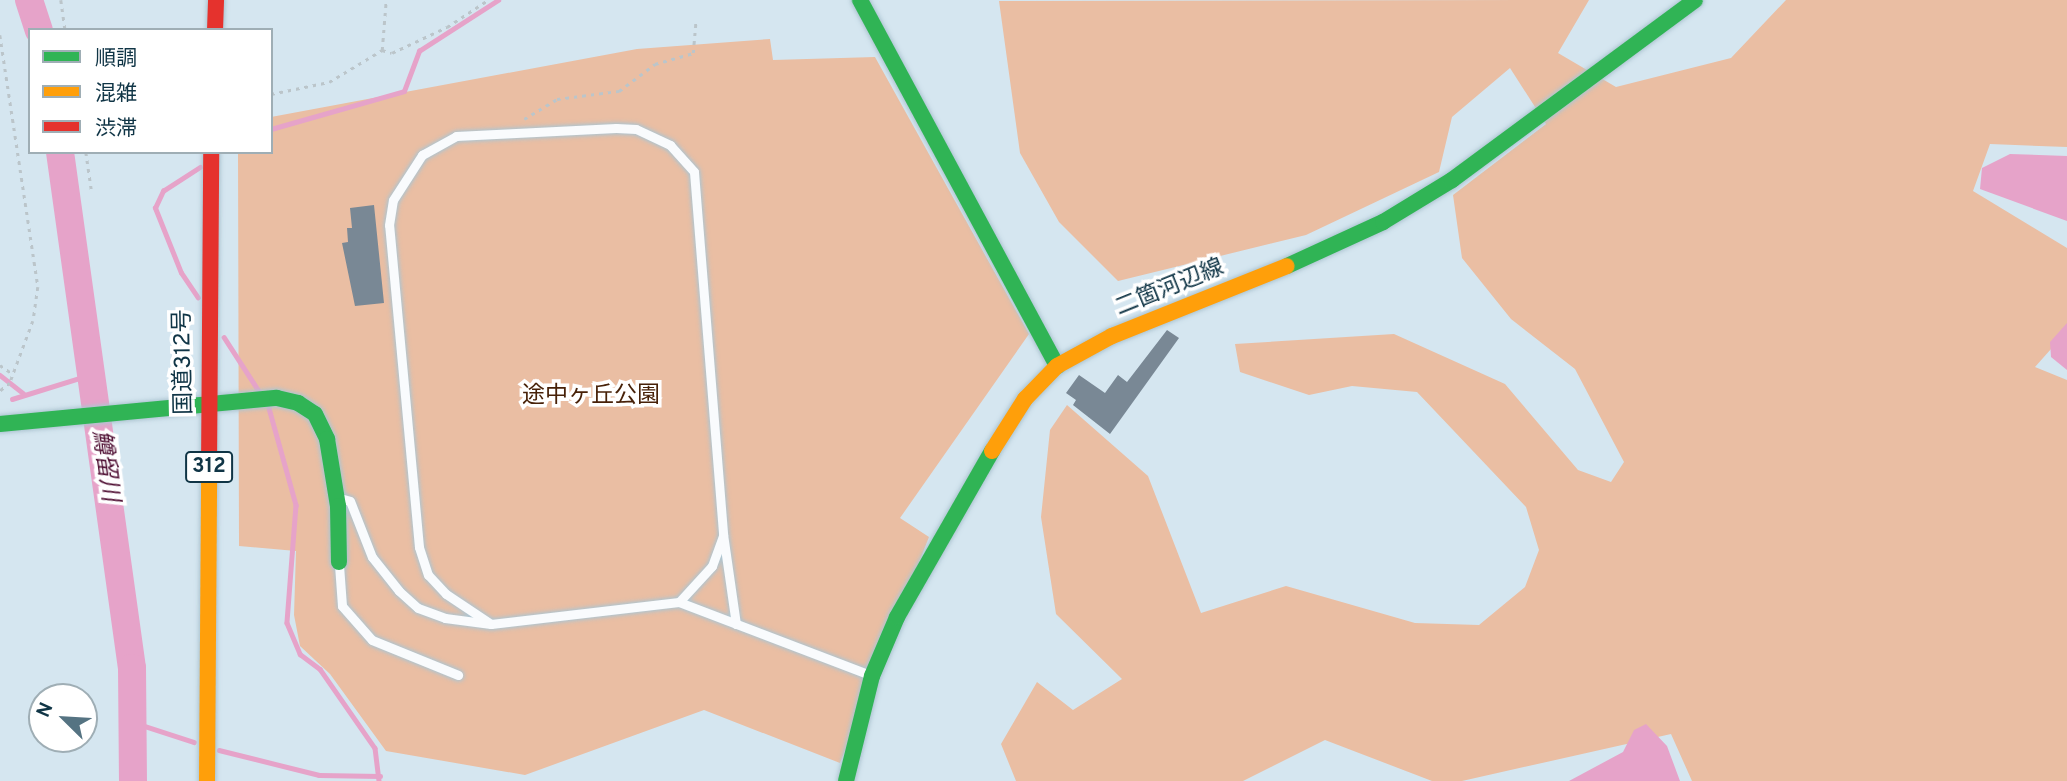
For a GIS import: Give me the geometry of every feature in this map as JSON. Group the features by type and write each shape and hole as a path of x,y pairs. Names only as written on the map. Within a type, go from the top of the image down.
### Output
{"main road":[{"path":"215,28 216,0"},
{"path":"860,0 1057,366"},
{"name":"二箇河辺線","path":"846,781 872,676 897,617 991,452 1025,399 1057,366 1112,336 1325,251 1383,222 1452,180 1695,0"},
{"name":"国道312号","path":"207,781 211,154"},
{"path":"0,424 277,398 315,414 327,439 336,497 339,562"}],"lane":[{"path":"491,624 446,594 428,575 419,547 389,225 393,200 422,155 456,136 636,129 670,145 694,172 723,534 736,624"},
{"path":"336,497 350,501 372,557 418,608 491,624 679,602 872,676"},
{"path":"679,602 712,566 723,534"},
{"path":"339,562 342,606 350,620 372,640 403,657 458,675"}],"path":[{"path":"61,0 65,28"},
{"path":"382,50 386,0"},
{"path":"273,93 329,82 382,50 392,53 447,27 488,0"},
{"path":"513,133 527,116 557,99 619,91 655,64 693,53 696,20"},
{"path":"0,35 38,287 33,321 13,374 0,391"},
{"path":"86,154 92,193"},
{"path":"0,365 13,374"}],"green space":[{"path":"1589,0 1558,53 1616,87 1731,58 1786,0 2067,0 2067,147 1990,144 1973,191 2067,248 2067,331 2035,367 2067,380 2067,781 1692,781 1671,734 1462,781 1432,781 1325,740 1243,781 1016,781 1001,744 1037,682 1073,710 1122,679 1056,614 1041,517 1050,430 1067,405 1148,476 1201,613 1286,586 1415,623 1479,625 1525,587 1539,550 1526,507 1417,392 1352,386 1309,395 1240,372 1235,344 1394,334 1505,384 1578,470 1611,482 1624,462 1575,369 1511,319 1462,258 1453,195 1546,124 1510,68 1452,117 1439,172 1306,235 1118,281 1059,222 1020,153 999,1"},
{"name":"途中ヶ丘公園","path":"770,39 773,60 875,57 1029,334 900,518 929,537 840,763 704,710 525,775 386,751 330,674 300,646 294,615 296,551 239,546 238,154 273,154 273,117 637,49"}],"shaded area":[{"path":"2010,154 2067,156 2067,221 1980,189 1982,168"},
{"path":"2067,323 2067,370 2051,357 2050,342"},
{"path":"1646,724 1667,746 1680,781 1569,781 1623,752 1634,730"}],"building":[{"path":"374,205 384,303 355,306 342,243 348,242 347,228 352,228 350,208"},
{"path":"1167,330 1179,338 1110,434 1073,405 1076,400 1066,393 1079,375 1105,393 1118,375 1127,382"}],"waterway":[{"name":"鱒留川","path":"29,0 38,28"},
{"path":"273,128 404,91 419,51 498,0"},
{"name":"鱒留川","path":"60,154 132,668 133,781"},
{"path":"198,298 181,273 155,208 163,191 200,167"},
{"path":"224,337 259,391"},
{"path":"12,399 93,374"},
{"path":"0,375 23,393"},
{"path":"269,408 296,505 287,623 300,654 320,669 375,748 379,781"},
{"path":"132,722 194,742"},
{"path":"219,750 319,775 380,776"}],"traffic: fast":[{"path":"860,0 1057,366"},
{"path":"1287,266 1383,222 1452,180 1695,0"},
{"path":"0,424 277,398 298,403 315,414 327,439 338,506 339,562"},
{"path":"846,781 872,676 897,617 992,451"}],"traffic: slow":[{"path":"992,451 1025,399 1057,366 1112,336 1287,266"},
{"path":"207,781 209,470"}],"traffic: jam":[{"path":"215,28 216,0"},
{"path":"209,470 211,154"}]}
